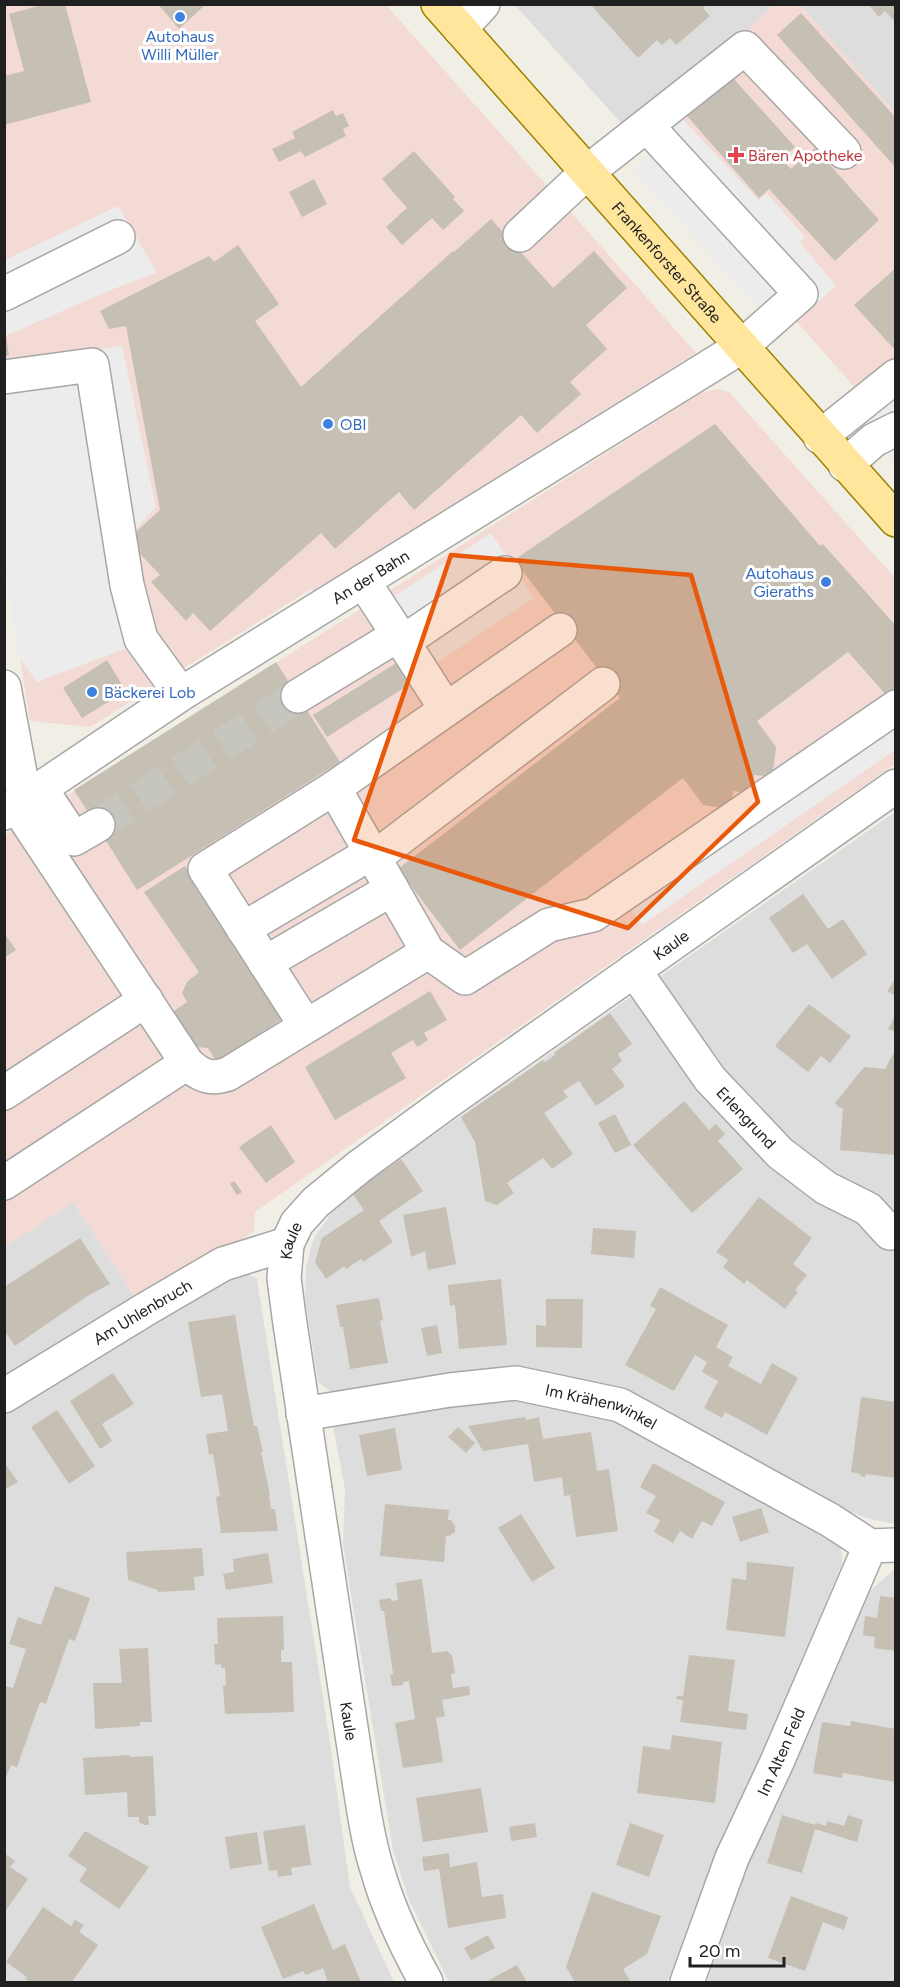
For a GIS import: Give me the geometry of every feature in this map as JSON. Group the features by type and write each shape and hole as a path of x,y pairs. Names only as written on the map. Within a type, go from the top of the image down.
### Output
{"main road":[{"name":"Frankenforster Straße","path":"438,4 896,520"}],"street":[{"path":"460,28 483,4"},
{"path":"520,235 586,173 745,48 844,152"},
{"name":"An der Bahn","path":"22,802 181,694 741,347 801,294 647,126"},
{"path":"4,294 118,237"},
{"path":"4,377 92,365 127,585 141,639 181,694"},
{"path":"820,437 896,376"},
{"path":"845,465 874,440 896,429"},
{"path":"298,696 401,639 505,573"},
{"path":"363,581 446,709"},
{"path":"306,1026 204,869 334,788 560,630"},
{"path":"243,929 372,856 603,684"},
{"path":"4,687 22,802 187,1063 205,1076 217,1078 228,1074 428,952"},
{"path":"334,788 428,952 465,978 549,925 593,915 896,707"},
{"name":"Kaule","path":"426,1983 406,1946 387,1899 369,1838 352,1740 284,1278 287,1244 297,1222 316,1202 360,1166 896,786"},
{"path":"22,802 74,840 98,825"},
{"path":"265,963 392,889"},
{"name":"Erlengrund","path":"634,970 710,1079 780,1153 826,1188 868,1209 890,1233"},
{"path":"4,1093 146,1000"},
{"path":"4,1183 187,1063"},
{"name":"Am Uhlenbruch","path":"4,1396 224,1264 287,1244"},
{"name":"Im Krähenwinkel","path":"303,1414 450,1389 516,1383 620,1405 883,1546"},
{"name":"Im Alten Feld","path":"687,1983 732,1858 883,1546"}],"highlighted area":[{"path":"451,555 691,575 758,802 628,928 354,840"}],"shaded area":[{"path":"4,5 386,5 696,353 314,592 311,589 90,727 30,721 4,560"},
{"path":"515,5 775,5 630,133"},
{"path":"775,5 800,5 895,112 895,389 873,408 630,133"},
{"path":"800,5 895,5 895,112"},
{"path":"681,117 758,200 767,193 805,237 800,242 836,286 781,334 634,170 660,133"},
{"path":"118,206 157,272 5,336 5,260"},
{"path":"122,345 156,507 124,541 158,636 37,682 18,656 5,566 4,367"},
{"path":"716,389 729,392 895,578 895,764 255,1212 254,1231 140,1305 73,1202 5,1247 5,835 701,393"},
{"path":"895,389 895,464 857,421"},
{"path":"491,533 534,598 434,665 390,599"},
{"path":"895,724 895,750 642,925 630,908"},
{"path":"895,812 895,1524 870,1519 826,1503 628,1393 336,1395 318,1382 305,1299 306,1267 313,1240 331,1213 359,1187"},
{"path":"73,1202 140,1305 5,1393 5,1247"},
{"path":"228,1271 244,1271 257,1279 330,1742 350,1887 394,1982 5,1982 5,1415"},
{"path":"507,1395 614,1414 811,1522 841,1546 842,1564 694,1912 667,1982 449,1982 409,1900 393,1850 343,1545 345,1489 333,1427 372,1413"},
{"path":"895,1569 895,1982 707,1982 767,1808 861,1601"}],"building":[{"path":"45,4 65,4 91,102 4,125 4,76 24,71 9,14"},
{"name":"Autohaus Willi Müller","path":"158,4 206,4 179,29"},
{"path":"590,4 708,4 703,8 710,16 676,45 670,38 662,45 657,40 638,58"},
{"path":"868,4 896,4 896,23 885,11 879,17"},
{"path":"801,13 896,118 896,168 777,35"},
{"path":"732,77 795,147 781,159 791,169 815,148 879,220 835,261 769,189 759,198 687,116"},
{"path":"333,110 336,116 343,113 349,126 343,129 346,136 305,157 301,151 279,162 272,149 295,138 292,132"},
{"path":"414,151 455,197 453,199 464,211 443,230 432,218 402,245 386,227 407,208 382,179"},
{"path":"314,179 327,204 302,217 289,192"},
{"name":"OBI","path":"491,219 553,288 594,251 627,288 586,325 607,349 570,382 581,394 537,433 521,415 414,510 399,492 335,549 321,533 210,631 193,613 186,621 151,582 160,575 127,540 160,510 126,326 109,329 100,311 209,256 214,262 238,245 279,304 255,321 301,387"},
{"path":"896,268 896,351 854,305"},
{"path":"6,337 9,355 4,357 4,338"},
{"path":"715,424 820,546 823,544 896,626 896,689 887,696 848,652 757,721 776,747 772,777 754,775 751,793 733,791 731,809 703,805 683,778 460,950 398,869 620,698 514,560"},
{"name":"Bäckerei Lob","path":"107,660 121,683 118,696 82,718 63,688"},
{"path":"276,662 340,762 137,890 74,790"},
{"path":"398,662 410,684 327,737 313,715"},
{"path":"185,866 290,1014 217,1062 208,1048 196,1047 163,1019 187,1002 182,993 187,982 199,972 144,892"},
{"path":"803,894 828,929 843,919 867,954 832,979 807,944 793,953 769,918"},
{"path":"4,933 16,950 4,958"},
{"path":"896,978 896,996 887,991"},
{"path":"430,991 447,1020 424,1033 428,1040 417,1047 413,1040 391,1053 406,1078 335,1120 305,1067"},
{"path":"809,1004 851,1036 830,1063 821,1056 808,1072 775,1046"},
{"path":"610,1013 632,1044 618,1054 622,1061 612,1069 625,1086 596,1106 579,1081 563,1091 568,1097 544,1113 573,1154 552,1169 543,1158 507,1183 514,1193 497,1205 485,1201 475,1142 461,1117 543,1060 545,1062"},
{"path":"896,1014 896,1032 888,1029"},
{"path":"894,1052 896,1155 840,1150 843,1108 835,1103 864,1067 885,1069"},
{"path":"684,1101 709,1130 716,1124 725,1134 718,1141 743,1169 692,1213 633,1145"},
{"path":"615,1114 631,1145 615,1153 598,1123"},
{"path":"271,1125 295,1162 266,1183 239,1147"},
{"path":"401,1159 423,1191 379,1221 393,1242 363,1262 361,1259 346,1269 344,1266 326,1279 315,1262 322,1238 364,1210 352,1193"},
{"path":"234,1181 242,1192 237,1195 230,1184"},
{"path":"759,1197 812,1238 793,1264 807,1275 795,1290 798,1292 785,1309 747,1280 744,1284 723,1267 728,1260 716,1252"},
{"path":"446,1207 456,1264 428,1270 425,1251 411,1257 403,1215"},
{"path":"593,1228 636,1231 634,1258 591,1254"},
{"path":"80,1238 110,1284 89,1295 15,1346 4,1330 4,1287"},
{"path":"501,1279 507,1345 459,1349 455,1305 450,1306 448,1285"},
{"path":"660,1287 728,1325 716,1347 733,1357 728,1366 761,1384 772,1363 798,1378 767,1435 725,1412 722,1418 704,1408 718,1381 702,1372 707,1362 695,1355 674,1391 625,1365 656,1309 650,1306"},
{"path":"379,1298 383,1320 380,1321 388,1363 350,1369 343,1327 340,1327 336,1305"},
{"path":"546,1299 583,1299 582,1348 536,1347 536,1325 546,1326"},
{"path":"235,1315 254,1426 257,1426 263,1452 261,1452 271,1509 275,1509 278,1531 221,1533 216,1497 220,1496 213,1454 209,1455 206,1434 228,1431 222,1394 201,1397 188,1322"},
{"path":"437,1325 442,1353 427,1356 421,1328"},
{"path":"113,1373 134,1404 102,1424 112,1441 100,1449 70,1401"},
{"path":"861,1397 896,1402 896,1478 866,1474 865,1477 851,1472"},
{"path":"57,1410 95,1466 69,1484 31,1427"},
{"path":"525,1417 526,1420 539,1417 543,1439 591,1432 597,1471 609,1469 618,1531 576,1537 570,1495 564,1496 562,1477 534,1482 528,1444 483,1451 468,1426"},
{"path":"458,1427 475,1443 466,1453 448,1437"},
{"path":"395,1428 402,1470 367,1476 359,1435"},
{"path":"4,1462 18,1482 4,1490"},
{"path":"653,1463 725,1502 712,1526 702,1521 692,1539 680,1531 673,1543 654,1532 660,1520 646,1513 656,1496 640,1487"},
{"path":"385,1504 449,1510 448,1520 451,1520 455,1526 455,1532 446,1536 444,1562 380,1556"},
{"path":"761,1508 769,1532 740,1542 732,1517"},
{"path":"521,1514 555,1568 532,1582 498,1528"},
{"path":"202,1548 204,1576 194,1577 195,1590 158,1592 158,1590 128,1580 126,1552"},
{"path":"268,1553 273,1583 226,1590 223,1574 234,1572 233,1559"},
{"path":"747,1562 794,1567 785,1637 726,1630 732,1578 746,1580"},
{"path":"422,1579 432,1653 447,1651 452,1655 455,1673 451,1674 453,1688 469,1686 470,1695 442,1700 445,1716 436,1718 443,1762 403,1768 395,1723 415,1719 409,1681 403,1682 403,1685 392,1686 390,1675 393,1674 384,1611 381,1611 379,1600 391,1598 391,1601 398,1600 396,1583"},
{"path":"55,1586 90,1598 75,1641 69,1639 46,1704 40,1702 17,1767 11,1765 4,1782 4,1686 13,1688 26,1649 9,1644 18,1617 41,1625"},
{"path":"880,1596 896,1598 896,1651 874,1648 875,1637 863,1635 865,1616 877,1618"},
{"path":"283,1616 284,1650 281,1650 281,1662 292,1662 294,1712 225,1714 223,1686 226,1686 225,1668 221,1668 221,1664 215,1665 214,1644 218,1644 217,1618"},
{"path":"148,1648 152,1722 140,1722 140,1726 95,1729 93,1683 122,1683 119,1649"},
{"path":"689,1655 735,1660 728,1711 748,1714 746,1730 680,1722 683,1700 676,1699 677,1696 683,1696"},
{"path":"851,1721 896,1729 896,1782 843,1773 842,1778 813,1773 822,1722 850,1726"},
{"path":"672,1735 722,1742 715,1803 637,1793 643,1746 670,1750"},
{"path":"129,1755 130,1757 153,1756 156,1816 148,1816 149,1825 139,1822 139,1817 128,1817 127,1792 85,1795 83,1758"},
{"path":"481,1788 488,1832 423,1842 416,1798"},
{"path":"782,1815 826,1826 827,1821 844,1826 848,1815 863,1820 857,1842 815,1829 802,1873 767,1863"},
{"path":"535,1823 537,1837 511,1841 509,1827"},
{"path":"630,1823 664,1835 649,1877 616,1865"},
{"path":"305,1825 311,1865 291,1868 292,1875 278,1877 277,1870 269,1871 263,1831"},
{"path":"85,1831 149,1867 119,1909 79,1881 87,1869 68,1856"},
{"path":"257,1832 262,1864 230,1869 225,1837"},
{"path":"4,1853 15,1861 10,1867 28,1879 4,1913"},
{"path":"449,1853 450,1867 477,1862 482,1897 503,1894 506,1918 448,1928 439,1869 424,1871 422,1857"},
{"path":"592,1892 661,1916 647,1954 623,1969 631,1982 575,1982 566,1967"},
{"path":"791,1896 848,1917 844,1930 823,1922 805,1971 768,1958"},
{"path":"314,1904 333,1950 345,1944 361,1982 322,1982 327,1980 323,1968 306,1975 303,1971 283,1979 261,1927"},
{"path":"43,1907 71,1926 75,1920 84,1925 79,1932 98,1945 72,1982 31,1982 6,1962"},
{"path":"488,1935 495,1948 471,1960 464,1948"},
{"path":"517,1965 527,1982 485,1982"}],"tunnel":[{"path":"98,825 298,696"}],"place":[{"name":"Autohaus Willi Müller","path":"180,17"},
{"name":"Bären Apotheke","path":"736,155"},
{"name":"OBI","path":"328,424"},
{"name":"Autohaus Gieraths","path":"826,582"},
{"name":"Bäckerei Lob","path":"92,692"}]}
